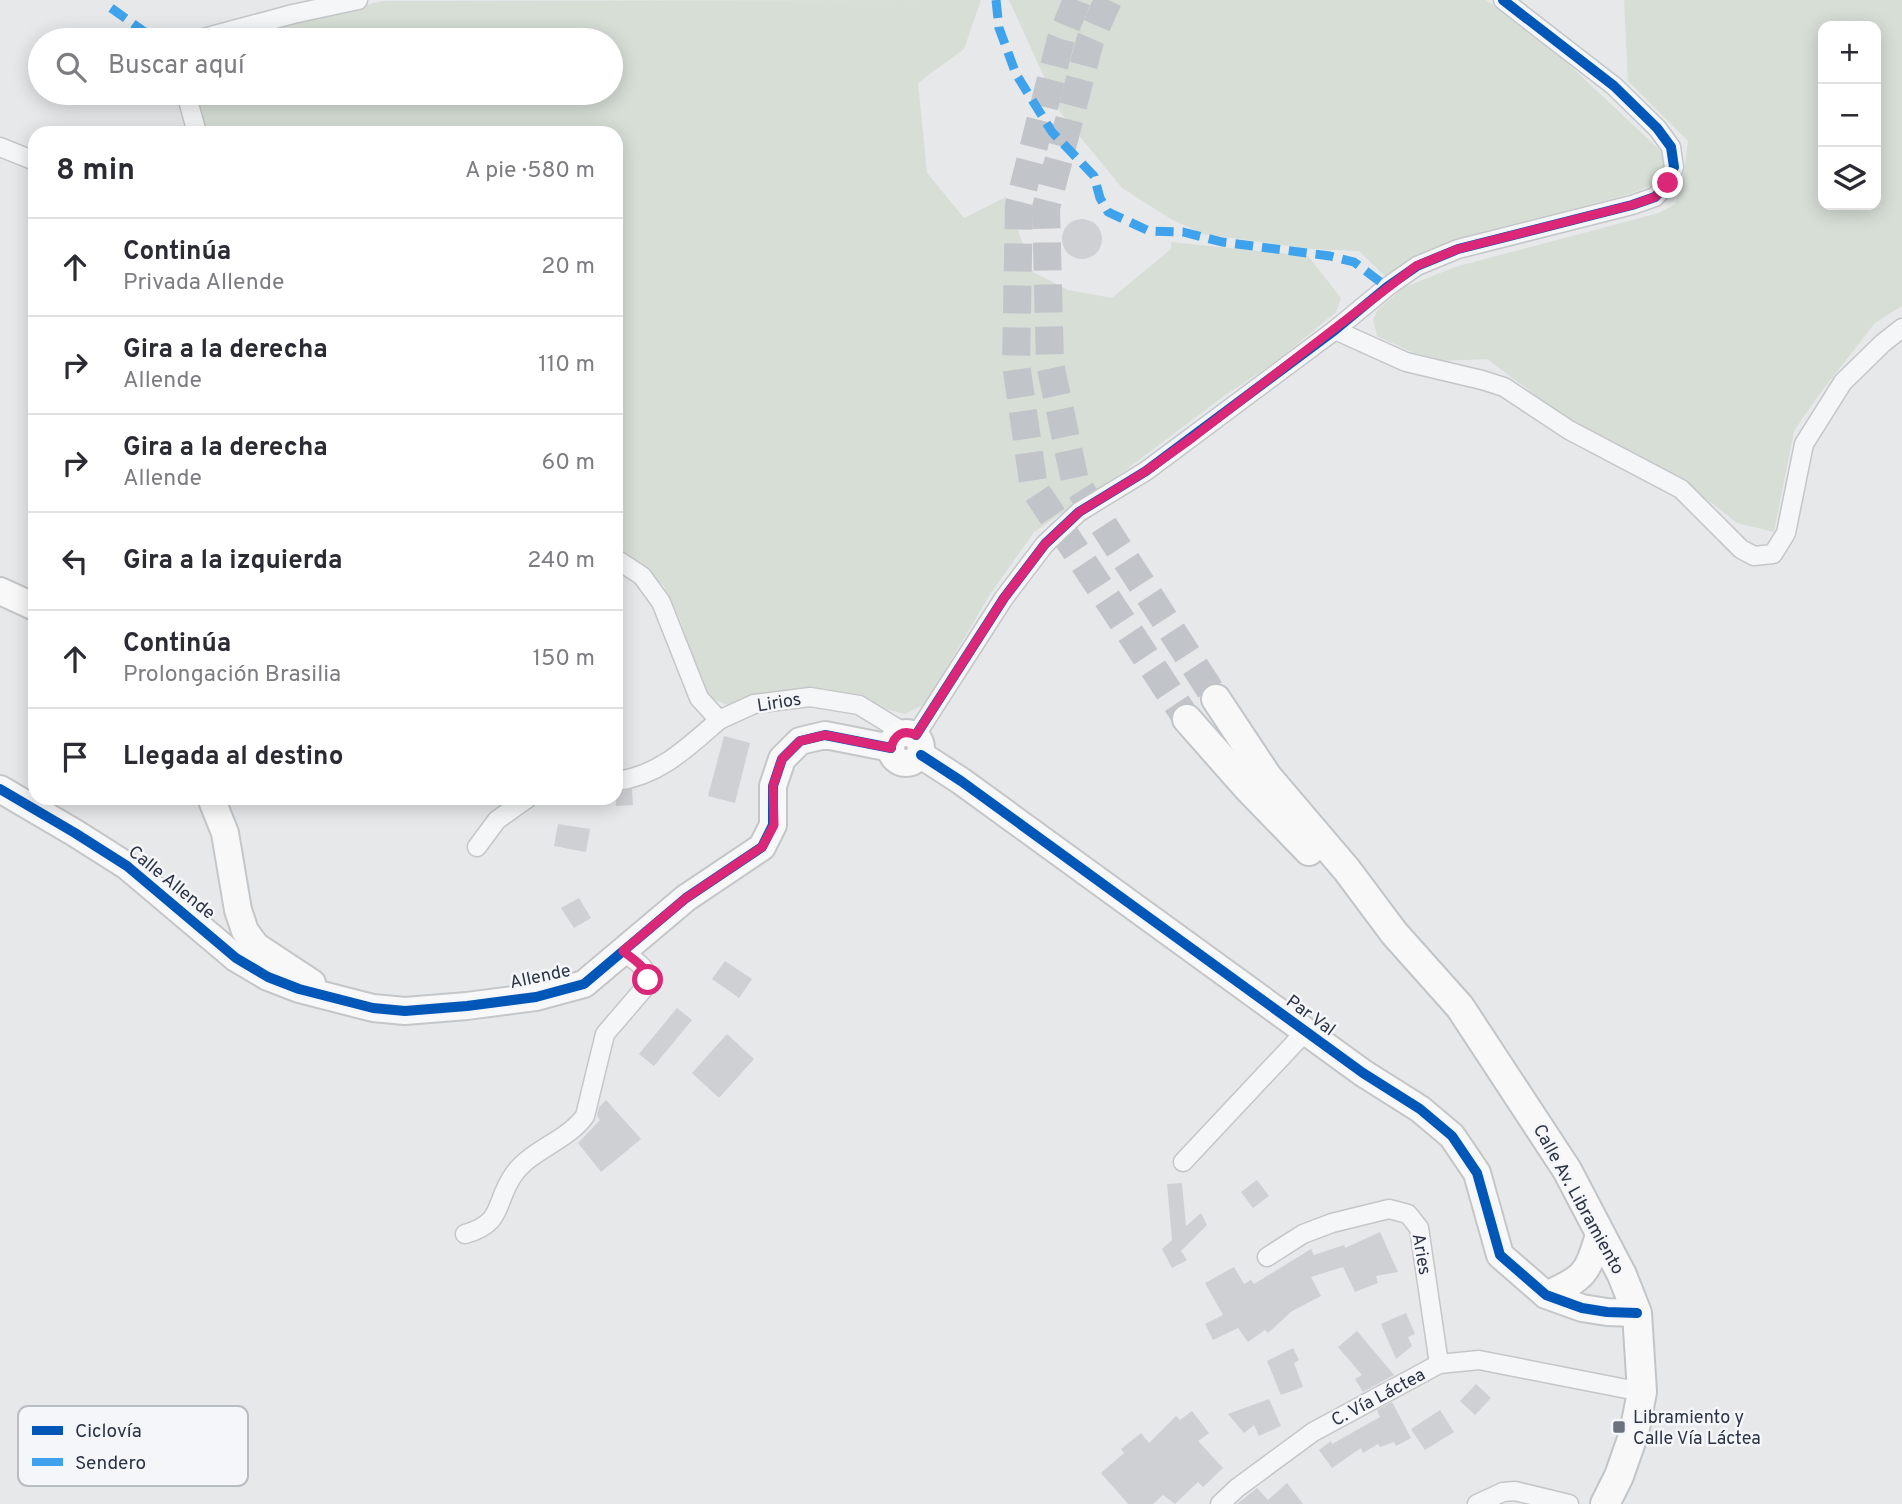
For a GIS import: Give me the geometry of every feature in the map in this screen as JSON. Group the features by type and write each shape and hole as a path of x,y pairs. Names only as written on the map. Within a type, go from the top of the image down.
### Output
{"main road":[{"name":"Calle Av. Libramiento","path":"1216,699 1267,776 1346,870 1394,933 1460,1007 1567,1170 1622,1275 1637,1313 1642,1392 1634,1433 1619,1476 1605,1504"},
{"name":"Calle Av. Libramiento","path":"1187,719 1247,788 1332,875 1394,933"}],"street":[{"path":"241,28 358,0"},
{"path":"908,742 1004,598 1045,544 1079,512 1146,471 1416,266 1458,249 1632,205 1655,197 1668,183 1674,167 1671,147 1657,128 1614,86 1503,0"},
{"path":"189,105 195,126"},
{"path":"0,147 28,158"},
{"path":"1335,330 1406,362 1504,387 1569,429 1682,489 1741,549 1754,556 1773,554 1786,533 1804,444 1843,382 1902,328"},
{"path":"623,564 642,576 661,601 699,698 719,720"},
{"path":"0,591 28,604"},
{"name":"Lirios","path":"623,780 634,779 672,761 719,720 754,704 810,697 859,705 908,742"},
{"name":"Allende","path":"323,994 373,1008 405,1011 536,997 584,984 686,898 762,847 774,825 773,786 782,759 800,741 825,735 908,742"},
{"name":"Par Val","path":"908,742 1363,1073 1420,1109 1452,1136 1477,1173 1500,1255 1546,1295 1582,1308 1637,1313"},
{"name":"Calle Allende","path":"0,789 127,866 236,958 268,977 299,989 323,994"},
{"path":"214,805 225,833 244,931 256,946 306,978 323,994"},
{"path":"477,847 497,820 518,805"},
{"path":"465,1234 482,1229 490,1222 512,1176 522,1164 578,1125 585,1116 605,1034 647,985 647,973 642,965 623,951"},
{"path":"1183,1162 1306,1032"},
{"name":"Aries","path":"1267,1257 1303,1234 1332,1223 1389,1209 1408,1214 1419,1228 1439,1364"},
{"path":"1546,1295 1573,1283 1585,1271 1600,1232"},
{"name":"C. Vía Láctea","path":"1220,1504 1237,1488 1313,1432 1439,1364 1479,1360 1642,1392"},
{"path":"1477,1504 1503,1492 1516,1490 1563,1503"}],"shaded area":[{"path":"981,0 964,49 918,83 927,173 964,218 1006,197 1033,272 1068,290 1112,298 1171,249 1171,242 1308,256 1341,298 1336,312 1274,363 1224,396 1123,472 1034,532 989,596 925,704 905,714 832,695 773,693 728,705 707,697 694,669 681,622 664,586 623,554 623,126 205,126 199,105 623,105 623,28 271,28 383,1"},
{"path":"1009,0 1486,0 1564,60 1665,155 1665,164 1658,181 1632,193 1425,251 1385,276 1359,251 1311,249 1203,234 1171,219 1122,188 1060,112"},
{"path":"1624,0 1902,0 1902,306 1875,323 1794,431 1774,532 1737,523 1690,486 1583,431 1487,359 1443,361 1414,353 1377,336 1373,320 1378,309 1405,287 1455,267 1659,213 1675,204 1683,179 1688,141 1628,81"}],"building":[{"path":"1082,219 1096,225 1102,239 1096,253 1082,259 1068,253 1062,239 1068,225"},
{"path":"724,736 750,743 735,803 708,796"},
{"path":"632,789 633,805 616,806 623,805 623,791"},
{"path":"558,824 590,829 586,852 554,846"},
{"path":"579,898 591,918 574,928 561,908"},
{"path":"725,961 752,979 739,998 712,979"},
{"path":"677,1008 692,1020 654,1066 639,1054"},
{"path":"727,1034 754,1059 719,1098 692,1073"},
{"path":"606,1100 641,1139 601,1172 578,1143 600,1120 597,1116 599,1107"},
{"path":"1257,1180 1269,1196 1253,1208 1241,1192"},
{"path":"1182,1183 1186,1226 1201,1213 1207,1225 1181,1251 1187,1260 1172,1268 1162,1249 1172,1240 1167,1184"},
{"path":"1380,1232 1398,1272 1376,1276 1378,1283 1355,1292 1343,1267 1311,1277 1321,1296 1292,1311 1268,1333 1265,1330 1248,1342 1238,1328 1213,1340 1205,1324 1223,1315 1205,1283 1234,1267 1244,1284 1251,1280 1254,1284 1311,1249 1314,1255 1344,1245 1345,1248"},
{"path":"1406,1313 1415,1334 1408,1337 1412,1346 1396,1359 1381,1324"},
{"path":"1357,1331 1394,1375 1363,1392 1355,1379 1362,1375 1338,1347"},
{"path":"1293,1348 1299,1360 1294,1363 1303,1387 1281,1395 1267,1361"},
{"path":"1476,1384 1491,1398 1475,1415 1460,1401"},
{"path":"1269,1399 1281,1426 1259,1436 1254,1425 1244,1433 1228,1414"},
{"path":"1392,1402 1411,1438 1396,1446 1394,1442 1380,1447 1378,1444 1363,1453 1361,1448 1332,1468 1319,1450 1331,1441 1332,1444 1380,1417 1377,1410"},
{"path":"1440,1410 1454,1432 1425,1450 1411,1429"},
{"path":"1192,1411 1209,1433 1198,1441 1223,1468 1203,1487 1198,1482 1175,1504 1163,1495 1153,1504 1128,1504 1101,1473 1124,1453 1121,1449 1141,1433 1149,1443 1176,1416 1180,1420"},
{"path":"1287,1483 1303,1504 1237,1504 1257,1488 1268,1500"}],"tunnel":[{"path":"1077,0 1061,39 1019,205 1016,364 1034,488 1187,719"},
{"path":"1108,0 1090,41 1046,208 1050,364 1075,481 1216,699"}],"marked path":[{"path":"996,0 999,28 1016,74 1052,132 1094,176 1100,198 1108,212 1149,231 1183,232 1222,242 1330,256 1354,262 1387,287"},
{"path":"111,8 139,28"}],"cycle path":[{"path":"916,735 1004,598 1045,544 1079,512 1146,471 1417,266 1458,249 1632,205 1655,197 1668,183 1674,167 1671,147 1657,128 1614,86 1503,0"},
{"path":"0,789 127,866 236,958 268,977 299,989 373,1008 405,1011 536,997 584,984 686,898 762,847 773,825 773,786 782,759 800,741 825,735 891,748"},
{"path":"921,755 961,781 1363,1073 1420,1109 1452,1136 1477,1173 1500,1255 1546,1295 1582,1308 1637,1313"}],"place":[{"name":"Libramiento y Calle Vía Láctea","path":"1619,1427"}],"route":[{"path":"648,980 642,965 623,951 686,898 762,847 774,825 773,786 782,759 800,741 825,735 891,748 897,735 903,732 916,735 1004,598 1045,544 1079,512 1146,471 1192,438 1416,266 1458,249 1632,205 1655,197 1668,183"}]}
